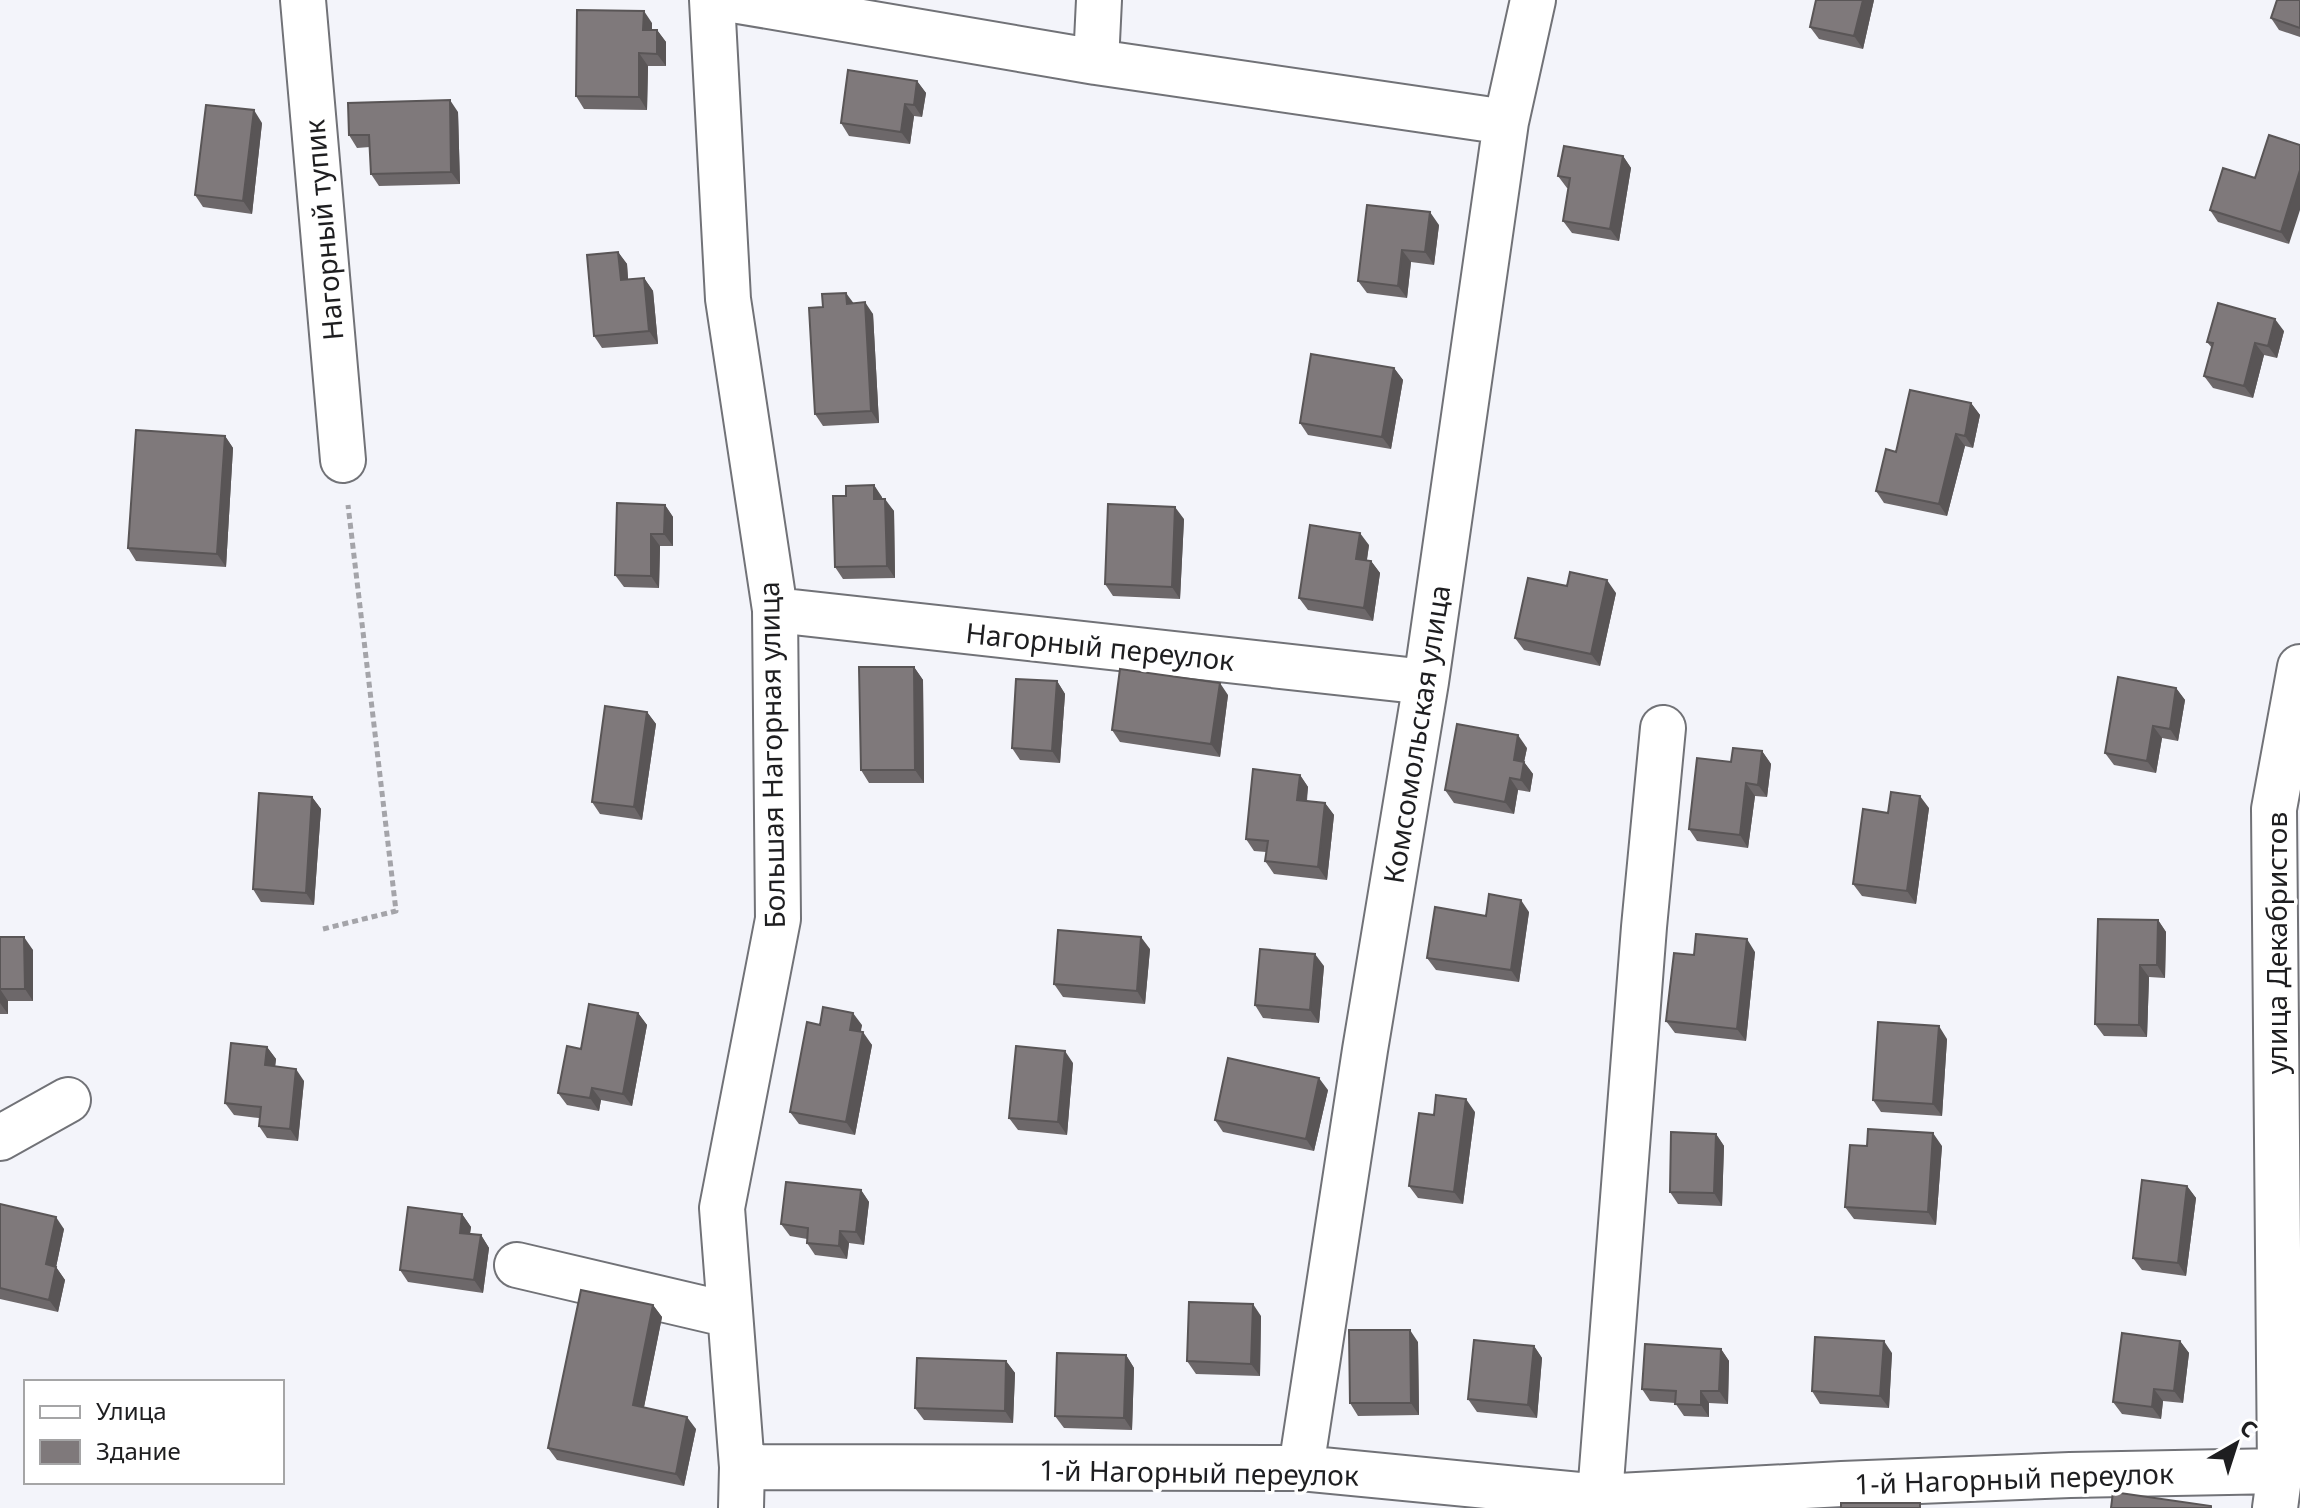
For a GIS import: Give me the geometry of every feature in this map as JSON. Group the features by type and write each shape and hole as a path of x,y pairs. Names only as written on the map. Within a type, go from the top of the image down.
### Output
{"street":[{"name":"Нагорный тупик","path":"303,0 343,460"},
{"name":"Большая Нагорная улица","path":"712,0 728,299 775,610 778,919 722,1208 741,1488"},
{"path":"733,0 1096,62 1506,122"},
{"path":"1096,62 1099,0"},
{"name":"Комсомольская улица","path":"1301,1468 1426,682 1506,122 1533,0"},
{"name":"Нагорный переулок","path":"775,610 1426,682"},
{"name":"улица Декабристов","path":"2278,1489 2274,809 2300,667"},
{"path":"1600,1503 1644,927 1663,728"},
{"path":"0,1138 68,1100"},
{"path":"517,1265 730,1315"},
{"name":"1-й Нагорный переулок","path":"741,1488 1301,1468 1600,1503 1842,1484 2070,1475 2278,1489"}],"path":[{"path":"323,929 396,911 343,460"}],"building":[{"path":"1816,0 1863,0 1854,36 1810,27"},
{"path":"2277,0 2300,0 2300,28 2271,18"},
{"path":"577,10 644,11 643,30 657,30 657,54 639,53 639,97 576,96"},
{"path":"848,70 917,81 914,105 905,104 901,132 841,123"},
{"path":"450,100 451,172 371,174 369,135 349,135 348,103"},
{"path":"206,105 254,110 243,201 195,195"},
{"path":"2269,135 2300,145 2300,170 2281,232 2210,210 2223,168 2255,178"},
{"path":"1564,146 1623,156 1610,229 1563,221 1570,178 1558,176"},
{"path":"1367,205 1430,212 1425,252 1402,250 1398,286 1358,281"},
{"path":"618,252 621,280 644,278 649,331 594,336 587,255"},
{"path":"846,293 847,304 865,302 871,411 815,414 809,308 823,307 822,294"},
{"path":"2218,303 2275,319 2268,346 2255,343 2244,386 2204,376 2213,343 2207,342"},
{"path":"1311,354 1394,368 1382,437 1300,423"},
{"path":"1910,390 1971,403 1965,436 1956,434 1939,504 1876,491 1886,449 1896,452"},
{"path":"136,430 225,436 217,554 128,548"},
{"path":"874,485 874,499 885,499 887,566 835,567 833,496 846,496 846,486"},
{"path":"617,503 665,505 664,534 651,534 651,576 615,575"},
{"path":"1108,504 1175,507 1172,587 1105,584"},
{"path":"1310,525 1360,533 1356,559 1371,561 1364,608 1299,598"},
{"path":"1570,572 1607,580 1591,654 1515,638 1528,578 1567,586"},
{"path":"859,667 914,667 915,770 861,770"},
{"path":"1120,669 1220,683 1211,744 1112,730"},
{"path":"2118,677 2176,688 2170,729 2153,726 2147,761 2105,753"},
{"path":"1016,679 1057,681 1052,751 1012,748"},
{"path":"605,706 647,712 634,807 592,802"},
{"path":"1457,724 1518,735 1514,760 1524,762 1521,780 1510,778 1505,802 1445,790"},
{"path":"1733,748 1762,751 1758,785 1746,783 1740,835 1689,829 1697,758 1731,762"},
{"path":"1253,769 1300,775 1297,800 1325,803 1318,867 1265,861 1268,841 1246,839"},
{"path":"1891,792 1920,796 1907,891 1853,884 1863,809 1888,813"},
{"path":"259,793 312,797 306,893 253,889"},
{"path":"1489,894 1521,900 1511,970 1427,958 1435,907 1486,916"},
{"path":"2098,919 2158,920 2157,965 2140,965 2139,1025 2095,1024"},
{"path":"1058,930 1141,937 1137,991 1054,984"},
{"path":"1696,934 1747,939 1737,1029 1666,1021 1674,953 1694,955"},
{"path":"0,937 24,937 25,989 0,989"},
{"path":"1260,949 1315,954 1310,1010 1255,1005"},
{"path":"589,1004 638,1013 623,1094 592,1088 590,1098 558,1093 567,1046 581,1049"},
{"path":"823,1007 853,1013 850,1030 863,1032 846,1122 790,1112 807,1022 820,1025"},
{"path":"1878,1022 1939,1026 1933,1104 1873,1100"},
{"path":"231,1043 267,1047 265,1065 296,1069 290,1129 259,1126 261,1107 225,1103"},
{"path":"1016,1046 1065,1051 1058,1122 1009,1118"},
{"path":"1228,1058 1319,1078 1306,1139 1215,1120"},
{"path":"1436,1095 1466,1099 1454,1192 1409,1186 1419,1113 1434,1115"},
{"path":"1868,1129 1933,1133 1928,1212 1845,1207 1850,1145 1867,1146"},
{"path":"1671,1132 1716,1134 1714,1193 1670,1192"},
{"path":"2142,1180 2187,1186 2178,1263 2133,1258"},
{"path":"786,1182 861,1190 856,1232 840,1231 839,1246 807,1243 808,1228 781,1224"},
{"path":"0,1204 56,1217 46,1264 56,1267 49,1300 0,1288"},
{"path":"408,1207 462,1214 460,1233 481,1235 474,1280 400,1270"},
{"path":"581,1290 653,1305 633,1405 687,1417 676,1474 548,1448"},
{"path":"1189,1302 1253,1304 1251,1364 1187,1361"},
{"path":"1349,1330 1410,1330 1411,1403 1350,1403"},
{"path":"2122,1333 2180,1341 2174,1391 2154,1389 2152,1407 2113,1402"},
{"path":"1815,1337 1884,1341 1880,1396 1812,1391"},
{"path":"1474,1340 1534,1346 1528,1405 1468,1399"},
{"path":"1645,1344 1721,1349 1719,1391 1701,1391 1701,1405 1675,1404 1676,1391 1642,1389"},
{"path":"1057,1353 1126,1355 1124,1418 1055,1416"},
{"path":"917,1358 1006,1361 1005,1411 915,1408"},
{"path":"2113,1492 2211,1506 2211,1508 2111,1508"},
{"path":"1841,1503 1920,1503 1920,1508 1841,1508"}]}
